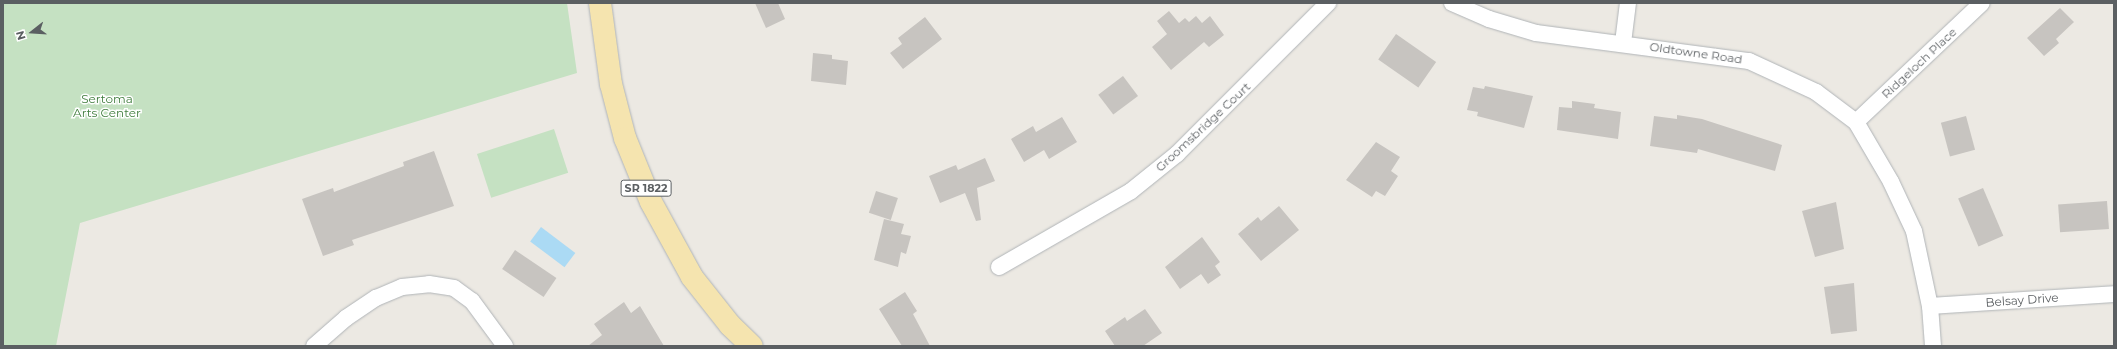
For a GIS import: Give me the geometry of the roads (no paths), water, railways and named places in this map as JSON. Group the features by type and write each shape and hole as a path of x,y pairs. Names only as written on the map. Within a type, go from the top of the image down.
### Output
{"main road":[{"name":"SR 1822","path":"600,3 611,84 625,138 652,202 692,277 730,325 752,346"}],"street":[{"name":"Groomsbridge Court","path":"999,267 1131,191 1177,154 1328,3"},
{"name":"Oldtowne Road","path":"1452,3 1489,19 1536,33 1623,43 1749,61 1816,92 1856,122 1891,182 1914,231 1930,306 1933,346"},
{"path":"1623,43 1628,3"},
{"name":"Ridgeloch Place","path":"1856,122 1982,3"},
{"path":"314,346 346,318 376,298 402,287 429,284 454,288 472,301 505,346"},
{"name":"Belsay Drive","path":"1930,306 2114,294"}],"water":[{"path":"541,227 575,253 565,267 530,241"}],"park label":[{"name":"Sertoma Arts Center","path":"107,106"}]}
